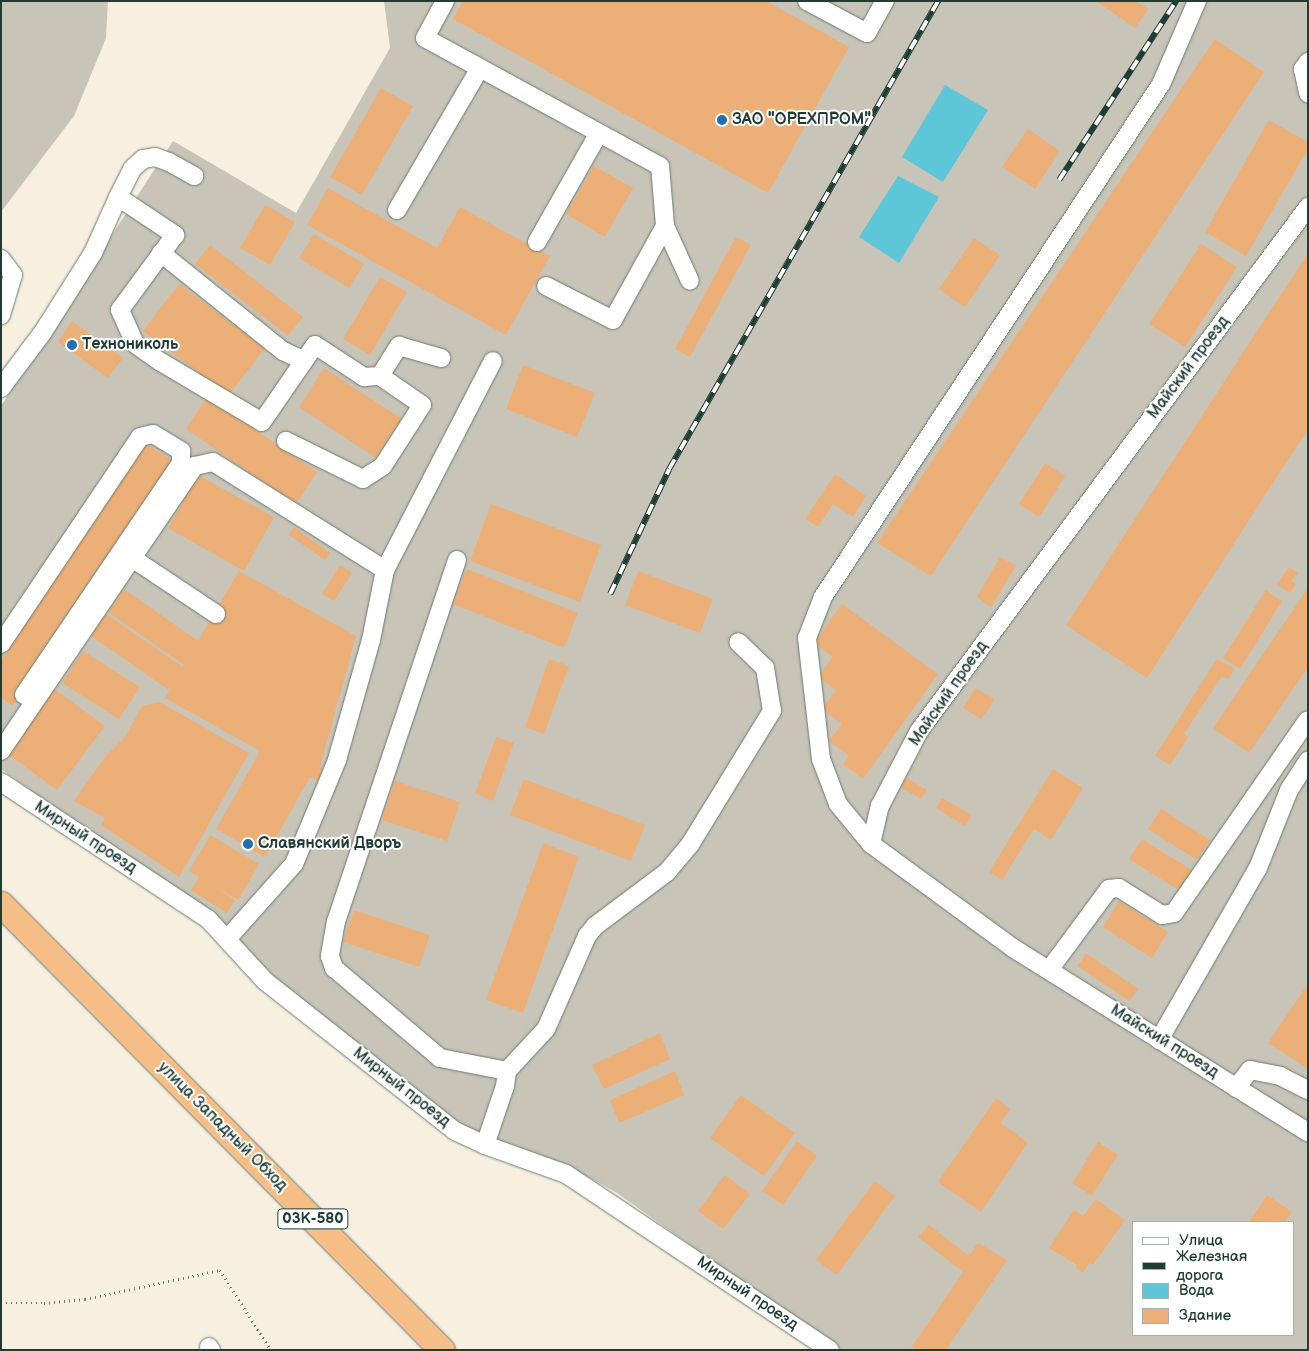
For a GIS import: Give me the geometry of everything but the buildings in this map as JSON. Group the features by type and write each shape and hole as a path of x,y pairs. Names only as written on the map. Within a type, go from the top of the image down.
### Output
{"highway":[{"name":"улица Западный Обход","path":"1,904 442,1350"},
{"name":"улица Западный Обход","path":"1,916 428,1350"}],"street":[{"path":"445,1 425,38 660,166 665,226 690,281"},
{"path":"807,1 867,33 885,1"},
{"path":"871,844 838,804 821,759 807,638 823,597 1161,84 1197,1"},
{"path":"1308,62 1303,69 1308,93"},
{"path":"397,210 480,68"},
{"path":"537,242 599,133"},
{"path":"1,388 44,332 93,253 132,169 143,159 155,157 169,162 194,176"},
{"path":"118,196 175,234 120,310 135,344 262,422 315,345 364,377 380,376 422,405 383,466 363,479 286,441"},
{"name":"Майский проезд","path":"1308,207 919,731 880,806 871,844 1049,970 1308,1132"},
{"path":"546,286 614,320 665,226"},
{"path":"161,253 276,346 304,361"},
{"path":"1,259 13,275 1,315"},
{"path":"380,376 399,346 441,358"},
{"path":"228,938 294,864 337,760 371,640 385,570 494,361"},
{"path":"1,644 140,437 153,434 181,450 181,463 24,694"},
{"path":"1,751 195,466 213,462 385,570"},
{"path":"132,558 216,614"},
{"path":"457,560 336,922 330,956 334,968 440,1058 507,1071"},
{"path":"484,1145 505,1086 507,1071 546,1029 587,936 596,926 667,872 691,843 772,711 765,668 738,642"},
{"path":"1049,970 1109,889 1120,888 1162,915 1174,913 1307,721"},
{"path":"1159,1040 1258,868 1289,790 1308,761"},
{"name":"Мирный проезд","path":"1,782 208,919 228,938 265,980 284,997 455,1131 484,1145 566,1174 830,1350"},
{"path":"1236,1088 1250,1070 1280,1076 1308,1090"}],"path":[{"path":"1,1303 44,1303 85,1299 220,1270 271,1350"}],"shaded area":[{"path":"1,1 108,1 106,38 74,116 1,212"},
{"path":"384,1 1308,1 1308,1350 838,1350 617,1193 570,1167 465,1127 280,989 217,923 1,769 1,406 173,141 296,213 390,48"}],"water":[{"path":"945,85 988,110 943,182 902,157"},
{"path":"898,176 939,197 899,263 859,237"}],"railway":[{"path":"610,594 669,469 938,1"},
{"path":"1059,180 1176,1"}],"place":[{"name":"ЗАО \"ОРЕХПРОМ\"","path":"722,120"},
{"name":"Технониколь","path":"72,345"},
{"name":"Cлавянский Дворъ","path":"248,844"}]}
